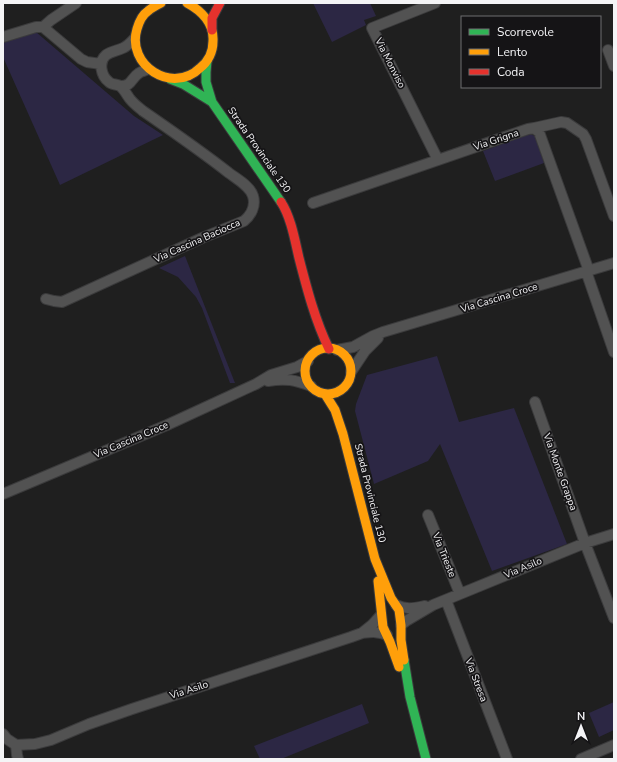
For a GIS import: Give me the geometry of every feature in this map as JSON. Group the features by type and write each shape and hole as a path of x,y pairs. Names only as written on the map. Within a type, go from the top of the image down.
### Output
{"street":[{"path":"43,28 51,20 76,3"},
{"path":"140,19 147,11 162,3"},
{"path":"188,3 203,14 209,22 212,31"},
{"name":"Strada Provinciale 130","path":"220,3 212,18 213,42 205,72 206,84 212,102 285,208 295,240 311,304 323,337 333,350 343,354 348,359 351,372 350,379 342,390 343,434"},
{"name":"Via Monviso","path":"435,3 372,28 438,160"},
{"path":"135,38 123,48 110,52 104,56 101,64 102,73 106,80 110,83 125,85 137,74 148,69 139,58 136,51 135,38 140,19 140,4"},
{"path":"3,36 36,27 43,28 81,59 87,62 101,64"},
{"path":"608,50 614,66"},
{"path":"170,79 191,75 200,70 207,61"},
{"name":"Strada Provinciale 130","path":"148,69 154,74 183,84 212,102"},
{"name":"Via Cascina Baciocca","path":"46,299 54,302 62,302 202,238 244,221 252,212 254,202 253,196 244,185 206,154 134,104 130,99 129,89 125,85"},
{"name":"Via Grigna","path":"313,203 528,129 567,122 583,134 586,139 614,216"},
{"path":"534,128 539,132 614,352"},
{"name":"Via Cascina Croce","path":"333,350 353,348 373,336 384,332 614,263"},
{"name":"Strada Provinciale 130","path":"311,304 315,341 311,357 306,367 307,380 311,386"},
{"name":"Via Cascina Croce","path":"351,372 365,351 384,332"},
{"path":"311,357 323,349 333,350"},
{"name":"Via Cascina Croce","path":"3,494 167,425 259,383 271,375 297,367 311,357"},
{"name":"Via Cascina Croce","path":"259,383 284,379 298,381 311,386"},
{"path":"311,386 315,390 325,394 331,394 342,390"},
{"name":"Strada Provinciale 130","path":"325,394 334,410 343,434 375,559 382,607 381,615 383,627 410,697"},
{"name":"Via Monte Grappa","path":"535,402 585,543 614,618"},
{"name":"Via Trieste","path":"428,515 460,594"},
{"name":"Via Asilo","path":"401,625 406,620 433,605 585,543 614,534"},
{"name":"Strada Provinciale 130","path":"375,559 387,591 399,610 401,640 410,697 426,759"},
{"name":"Via Stresa","path":"446,600 507,759"},
{"name":"Via Asilo","path":"396,606 409,609 433,605"},
{"name":"Via Asilo","path":"362,633 381,615"},
{"name":"Via Asilo","path":"16,745 35,744 50,740 132,709 362,633 374,631 387,636"},
{"path":"3,734 7,739 16,745 18,759"},
{"path":"581,759 614,745"}],"shaded area":[{"path":"313,3 370,3 376,16 364,20 366,25 332,42"},
{"path":"36,32 134,116 163,135 60,185 3,57 3,43"},
{"path":"530,134 535,136 544,163 495,181 483,151"},
{"path":"185,256 235,383 230,383 202,308 196,297 178,277 159,268"},
{"path":"437,356 459,422 514,408 567,544 492,571 440,444 428,461 374,484 355,411 356,404 367,375"},
{"path":"614,702 614,730 599,737 589,713"},
{"path":"362,704 369,723 281,759 260,759 254,746"}],"traffic: fast":[{"path":"207,61 206,82 212,102 281,202"},
{"path":"170,79 183,84 212,102"},
{"path":"404,660 410,697 426,759"}],"traffic: slow":[{"path":"161,3 142,17 137,29 135,42 138,54 145,64 154,72 165,77 177,78 189,76 203,66 210,56 213,45 213,35 206,19 198,10 187,3"},
{"path":"328,348 341,352 347,358 351,371 347,384 341,390 328,394 315,390 309,384 305,371 309,358 315,352 328,348"},
{"path":"325,394 335,410 343,434 375,559 391,598 399,610 404,660"},
{"path":"378,581 383,627 399,667"}],"traffic: jam":[{"path":"212,30 212,18 220,3"},
{"path":"281,202 290,222 315,316 329,349"}]}
